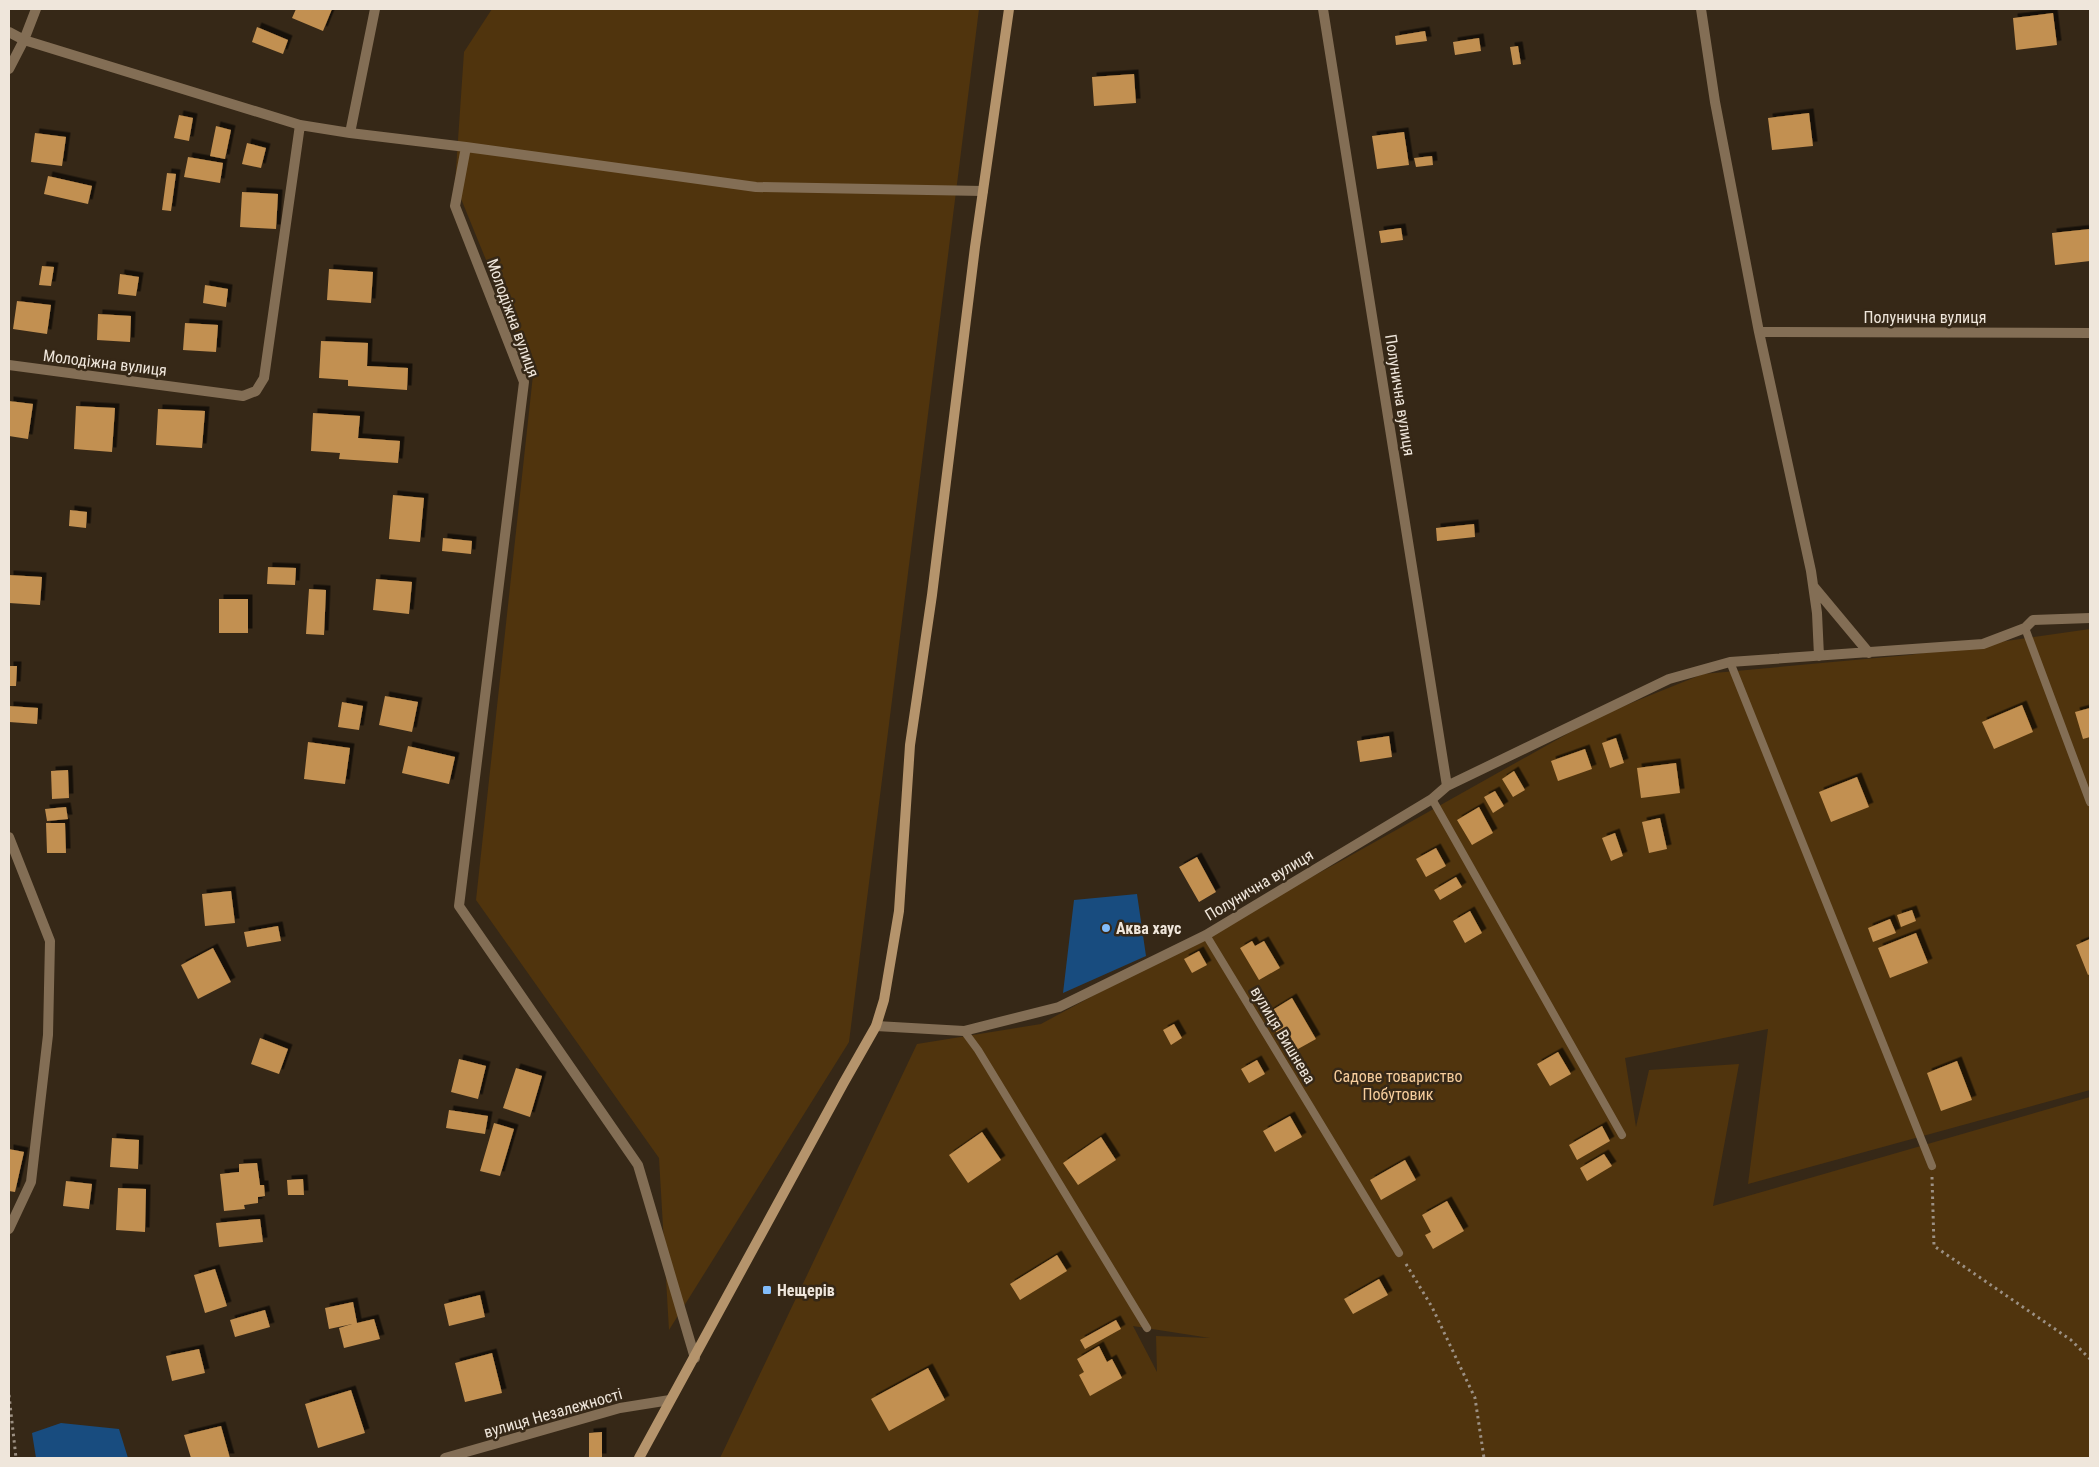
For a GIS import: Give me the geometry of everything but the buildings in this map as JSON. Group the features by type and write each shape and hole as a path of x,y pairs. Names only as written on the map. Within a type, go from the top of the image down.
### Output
{"main road":[{"path":"639,1458 876,1026 884,1000 899,911 910,745 932,595 983,191 1009,9"}],"street":[{"path":"9,69 24,40 36,9"},
{"path":"350,133 375,9"},
{"name":"Полунична вулиця","path":"1323,9 1447,786"},
{"path":"1701,9 1715,102 1760,332 1814,587 1818,613 1818,656"},
{"path":"9,32 24,40 300,125 756,187 983,191"},
{"name":"Молодіжна вулиця","path":"9,365 243,396 256,392 264,378 300,125"},
{"name":"Молодіжна вулиця","path":"466,147 455,206 524,382 459,906 638,1165 695,1358"},
{"name":"Полунична вулиця","path":"1760,332 2090,333"},
{"path":"1814,587 1869,654"},
{"name":"Полунична вулиця","path":"876,1026 964,1031 1059,1007 1206,934 1432,799 1447,786 1669,679 1730,662 1869,654 1983,644 2025,628 2033,620 2090,618"},
{"path":"9,837 50,940 48,1036 31,1182 9,1229"},
{"name":"вулиця Незалежності","path":"445,1458 620,1408 670,1400"}],"lane":[{"path":"2025,628 2090,802"},
{"path":"1730,662 1932,1166"},
{"path":"1432,799 1622,1135"},
{"name":"вулиця Вишнева","path":"1206,934 1399,1253"},
{"path":"964,1031 978,1050 1147,1328"}],"path":[{"path":"1932,1166 1934,1246 2072,1340 2090,1359"},
{"path":"1399,1253 1432,1306 1475,1398 1484,1458"},
{"path":"9,1395 16,1458"}],"green space":[{"path":"492,9 979,9 849,1042 669,1330 659,1158 476,900 533,375 455,184 464,52"},
{"name":"Садове товариство Побутовик","path":"2090,629 2090,1090 1748,1184 1768,1029 1625,1058 1636,1127 1649,1070 1739,1064 1713,1206 2090,1097 2090,1458 720,1458 917,1044 1041,1024 1341,861 1599,716 1703,674 1909,655","holes":["1133,1326 1210,1338 1156,1336 1157,1372"]}],"water":[{"name":"Аква хаус","path":"1137,894 1146,956 1063,993 1074,900"},
{"path":"61,1423 119,1429 128,1458 36,1458 32,1433"}],"place":[{"name":"Аква хаус","path":"1106,928"},
{"name":"Нещерів","path":"767,1290"}]}
